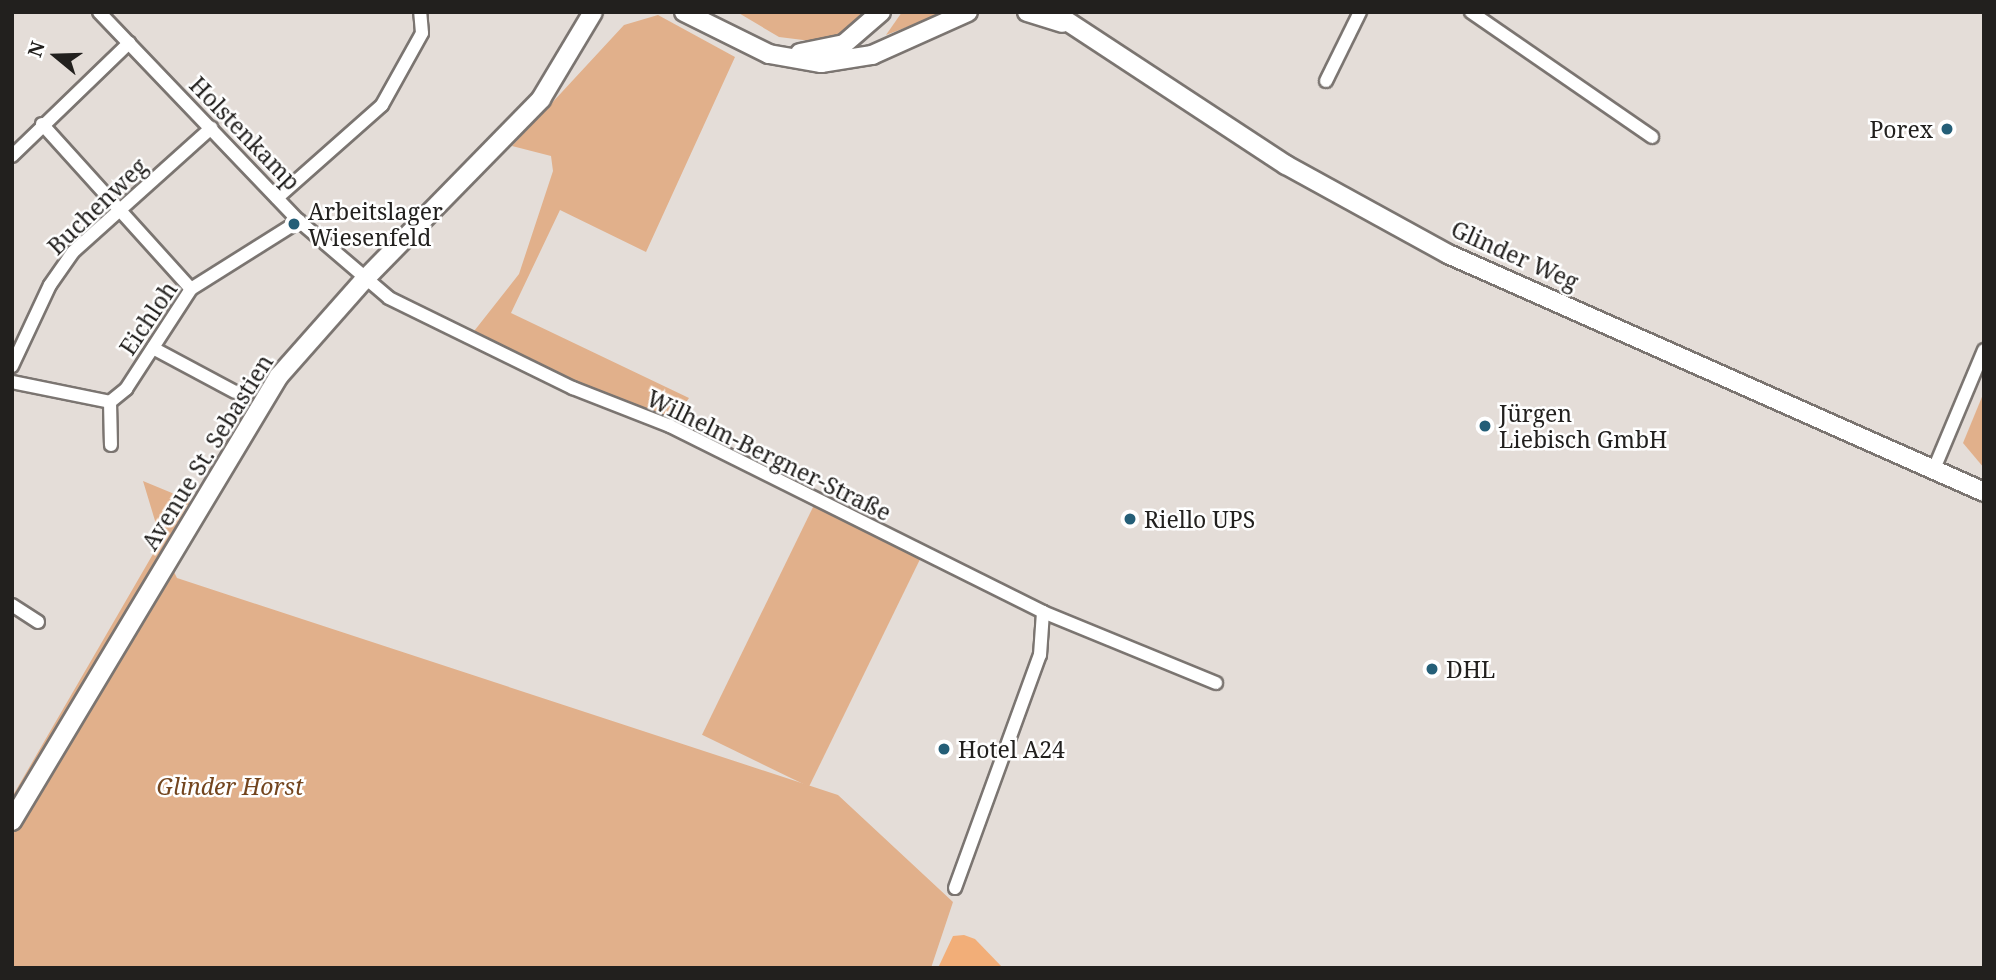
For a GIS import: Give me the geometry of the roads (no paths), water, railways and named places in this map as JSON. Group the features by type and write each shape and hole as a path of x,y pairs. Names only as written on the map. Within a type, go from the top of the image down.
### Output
{"main road":[{"name":"Avenue St. Sebastien","path":"12,821 279,376 363,281 541,99 589,20 604,12"},
{"path":"684,12 769,54 821,63 872,55 968,12"},
{"path":"702,12 761,46 803,54 844,44 881,12"},
{"path":"1027,12 1072,27"},
{"name":"Glinder Weg","path":"1053,12 1072,27 1286,165 1448,254 1984,492"}],"street":[{"name":"Holstenkamp","path":"99,12 277,198 363,281"},
{"path":"277,198 382,105 422,33 420,12"},
{"path":"1326,81 1360,12"},
{"path":"1471,12 1652,137"},
{"path":"12,156 128,43"},
{"path":"42,124 191,289"},
{"name":"Buchenweg","path":"12,366 50,285 73,252 211,128"},
{"name":"Eichloh","path":"110,402 153,348 191,289 299,220"},
{"name":"Wilhelm-Bergner-Straße","path":"363,281 1044,612 1216,683"},
{"path":"153,348 235,392"},
{"path":"1934,470 1984,350"},
{"path":"12,382 110,402 111,445"},
{"path":"12,606 37,622"},
{"path":"955,888 1040,655 1044,612"}],"place":[{"name":"Porex","path":"1947,129"},
{"name":"Arbeitslager Wiesenfeld","path":"294,224"},
{"name":"Jürgen Liebisch GmbH","path":"1485,426"},
{"name":"Riello UPS","path":"1130,519"},
{"name":"DHL","path":"1432,669"},
{"name":"Hotel A24","path":"944,749"}],"park label":[{"name":"Glinder Horst","path":"230,786"}]}
